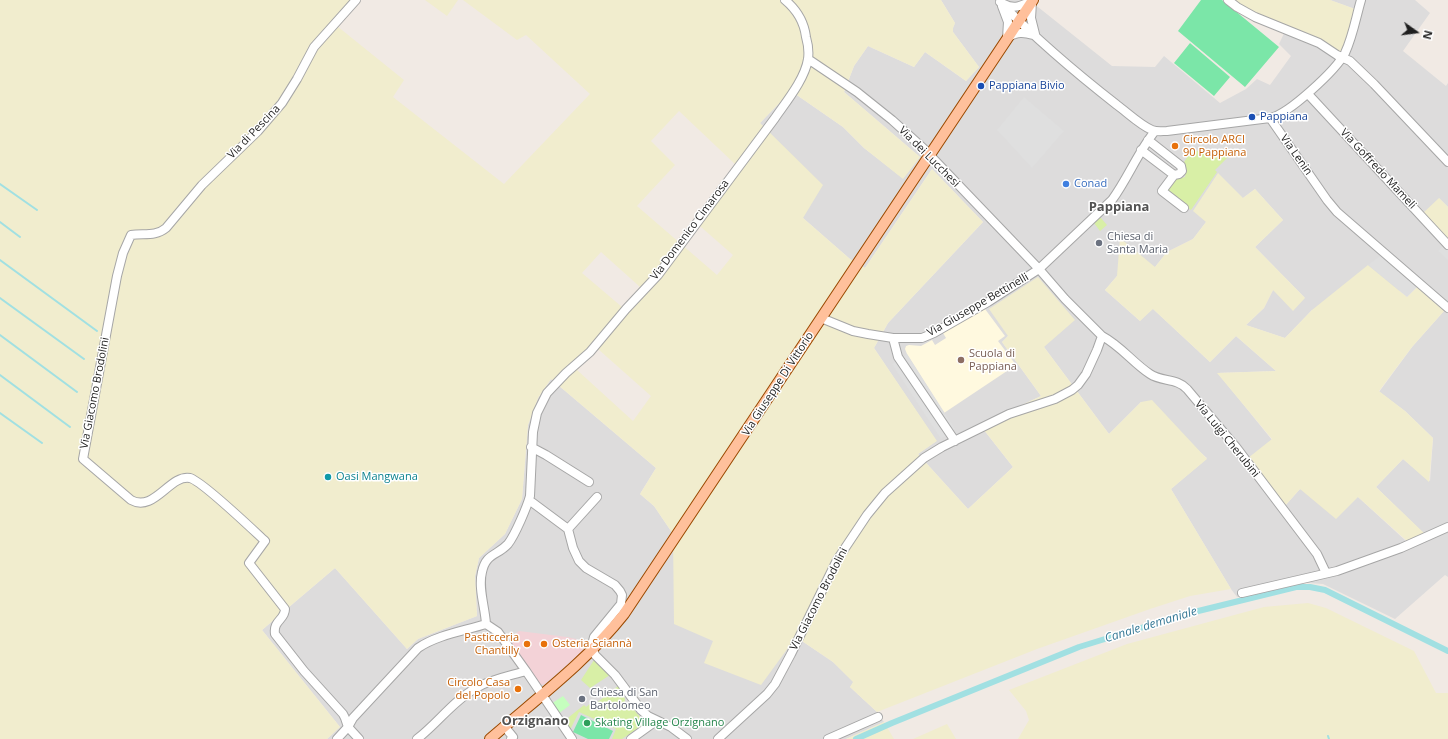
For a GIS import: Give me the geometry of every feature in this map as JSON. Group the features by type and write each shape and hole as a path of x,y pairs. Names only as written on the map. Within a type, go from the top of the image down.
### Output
{"main road":[{"name":"Via Giuseppe Di Vittorio","path":"490,739 593,650 611,631 631,604 1033,0"}],"street":[{"name":"Via di Pescina","path":"131,235 154,234 161,232 166,228 202,184 258,131 282,103 314,47 356,0"},
{"name":"Via Domenico Cimarosa","path":"486,624 481,582 484,566 488,558 510,542 529,500 531,447 534,424 547,393 566,373 590,352 626,309 658,275 792,94 802,74 808,59 808,46 804,27 798,13 785,0"},
{"path":"1000,1 1008,6 1016,8 1033,0"},
{"path":"1033,0 1031,18 1036,36"},
{"path":"1228,0 1255,18 1319,43 1350,61 1448,162"},
{"path":"1000,1 1018,21 1101,93 1148,128 1155,131 1167,131 1270,118 1283,113 1308,94 1343,57 1349,44 1361,0"},
{"path":"1000,1 1008,22 1007,38"},
{"path":"1007,38 1018,32 1036,36"},
{"name":"Via dei Lucchesi","path":"808,59 871,103 923,148 929,156 1039,269"},
{"name":"Via Goffredo Mameli","path":"1308,94 1448,245"},
{"name":"Via Lenin","path":"1270,118 1327,200 1338,212 1448,308"},
{"path":"1102,336 1065,299 1039,269 1112,200 1141,150 1155,131"},
{"path":"1148,140 1181,166 1182,170 1179,174 1174,175 1162,191 1184,208"},
{"path":"1141,150 1174,175"},
{"name":"Via Giacomo Brodolini","path":"131,235 123,252 117,276 83,459 131,500 138,504 160,494 183,478 192,479 206,488 265,541 249,563 285,609 286,612 276,624 275,634 304,671 343,714 348,728 359,739"},
{"name":"Via Giuseppe Bettinelli","path":"821,318 853,330 893,338 922,338 934,333 988,302 1039,269"},
{"name":"Via Giacomo Brodolini","path":"718,739 767,694 775,684 792,654 837,560 878,500 924,458 1009,414 1055,399 1072,390 1078,385 1086,374 1102,336"},
{"name":"Via Luigi Cherubini","path":"1102,336 1115,343 1152,375 1178,382 1187,389 1236,447 1317,554 1326,573"},
{"path":"893,338 898,357 955,441"},
{"path":"531,447 589,482"},
{"path":"568,529 597,497"},
{"path":"529,500 568,529 573,548 579,561 586,568 615,585 620,591 622,596 620,604 594,637 592,645 593,650 615,675 641,710 656,721 671,727 687,739"},
{"path":"1242,593 1337,571 1401,548 1448,528"},
{"path":"336,739 348,728 353,718 418,648 444,636 486,624 498,632 572,739"},
{"path":"416,739 464,696 476,688 490,681 526,671"},
{"path":"828,739 878,717"},
{"path":"631,739 656,721"},
{"path":"504,726 513,737 511,739"}],"shaded area":[{"path":"0,0 359,0 337,26 404,80 393,97 504,184 590,94 526,35 517,40 463,0 941,0 955,23 953,32 979,67 966,81 925,52 914,67 868,46 854,66 844,92 920,157 903,179 864,148 843,127 791,91 760,123 823,185 803,218 850,259 865,268 932,169 983,222 888,323 874,348 937,441 918,454 968,509 1013,467 980,425 1041,396 1002,342 1008,336 989,309 1038,277 1075,320 1044,347 1109,434 1141,402 1152,400 1207,459 1171,489 1231,589 1190,596 1150,609 1037,649 877,712 850,687 853,682 833,662 796,637 761,685 704,663 713,641 674,624 673,534 654,506 640,494 656,468 551,379 538,398 528,425 522,499 505,534 479,558 475,576 477,616 418,639 407,649 335,568 262,630 340,727 327,739 0,739","holes":["679,111 736,165 693,220 733,255 717,275 637,206 675,165 651,141","601,252 640,287 622,307 582,273","598,349 651,396 633,421 577,370"]},
{"path":"425,0 458,0 447,16"},
{"path":"941,0 1024,0 1038,7 1112,66 1155,67 1164,56 1220,103 1246,89 1257,79 1270,85 1291,56 1279,44 1287,27 1355,9 1330,0 1415,0 1430,13 1403,51 1446,86 1448,83 1448,207 1439,198 1448,240 1448,577 1445,575 1395,619 1323,584 1294,583 1237,597 1171,489 1207,458 1141,402 1109,434 1044,347 1008,336 1002,342 1041,396 980,425 1013,467 968,509 918,454 936,441 874,348 888,323 983,222 932,169 865,268 850,259 803,218 760,123 791,91 843,127 864,148 903,178 920,157 844,92 854,66 868,46 914,67 925,52 966,81 979,67 953,32 955,23","holes":["1255,189 1283,220 1255,247 1305,298 1273,290 1264,308 1246,325 1285,338 1312,310 1417,287 1444,311 1412,347 1379,392 1405,411 1433,438 1430,481 1403,459 1376,487 1424,534 1406,541 1358,497 1300,489 1284,507 1272,440 1218,373 1276,371 1236,336 1210,362 1152,308 1140,321 1105,290 1117,276 1155,267 1167,252 1193,239 1206,222"]},
{"path":"1233,0 1330,0 1355,9 1347,42 1341,54 1240,5"},
{"path":"1024,97 1064,131 1032,168 997,130"},
{"path":"1218,173 1243,198 1255,189 1283,220 1255,247 1305,298 1293,311 1273,290 1264,308 1246,325 1285,338 1312,310 1368,265 1407,297 1417,287 1444,311 1412,347 1379,391 1405,411 1433,438 1429,482 1403,459 1376,487 1425,534 1407,541 1358,497 1336,519 1300,489 1284,507 1248,458 1272,439 1217,373 1276,371 1236,336 1210,362 1153,309 1140,321 1105,290 1117,276 1120,238 1155,267 1167,252 1193,239 1206,222 1193,211"},
{"path":"1439,198 1448,207 1448,240 1423,213"},
{"path":"1444,245 1448,249 1448,260 1438,251"},
{"path":"1380,256 1417,287 1407,297 1368,265"},
{"name":"Scuola di Pappiana","path":"985,309 1005,336 998,341 1016,365 944,413 907,354 905,349 906,346 921,346 932,340 935,345 946,338 943,333"},
{"path":"907,354 955,429 941,439 892,364"},
{"path":"551,379 656,468 640,494 654,506 673,534 796,637 833,662 854,682 850,687 877,712 884,722 846,739 327,739 340,727 262,630 335,568 407,649 418,639 477,616 475,576 479,558 505,534 522,499 528,425 538,398"},
{"path":"1308,603 1326,608 1414,651 1436,693 1448,693 1448,739 1018,739 1029,720 1026,711 1009,690 1127,644 1264,607"},
{"path":"519,631 576,639 584,650 545,684 541,685 508,640"},
{"path":"884,722 894,739 846,739"},
{"path":"947,724 956,739 913,739"}],"green space":[{"path":"1201,0 1222,0 1279,47 1245,87 1178,31"},
{"path":"1190,43 1230,77 1214,96 1174,63"},
{"path":"1201,146 1205,150 1225,150 1230,155 1215,170 1217,172 1191,210 1166,191 1174,180 1185,177 1186,169 1182,165 1192,150 1198,151"},
{"path":"1100,217 1107,225 1100,231 1094,223"},
{"path":"594,660 610,675 590,688 581,680"},
{"path":"618,686 625,699 625,702 630,705 645,723 622,739 612,739 616,729 579,712 570,730 566,724 569,717 584,705 586,707 591,703 594,705"},
{"path":"563,696 570,705 558,714 551,704"},
{"name":"Skating Village Orzignano","path":"581,715 613,731 609,739 588,739 573,732"}],"waterway":[{"path":"0,184 37,210"},
{"path":"0,222 20,237"},
{"path":"0,260 97,331"},
{"path":"0,298 84,359"},
{"path":"0,335 77,392"},
{"path":"0,375 70,427"},
{"path":"0,413 42,443"},
{"name":"Canale demaniale","path":"856,739 1079,647 1186,614 1296,587 1310,587 1325,590 1448,651"}],"place":[{"name":"Pappiana Bivio","path":"981,86"},
{"name":"Pappiana","path":"1252,117"},
{"name":"Circolo ARCI 90 Pappiana","path":"1175,146"},
{"name":"Conad","path":"1066,184"},
{"name":"Chiesa di Santa Maria","path":"1099,243"},
{"name":"Scuola di Pappiana","path":"961,360"},
{"name":"Oasi Mangwana","path":"328,477"},
{"name":"Pasticceria Chantilly","path":"527,644"},
{"name":"Osteria Sciannà","path":"544,644"},
{"name":"Circolo Casa del Popolo","path":"518,689"},
{"name":"Chiesa di San Bartolomeo","path":"582,699"},
{"name":"Skating Village Orzignano","path":"587,723"}],"district":[{"name":"Pappiana","path":"1119,207"},
{"name":"Orzignano","path":"535,721"}]}
